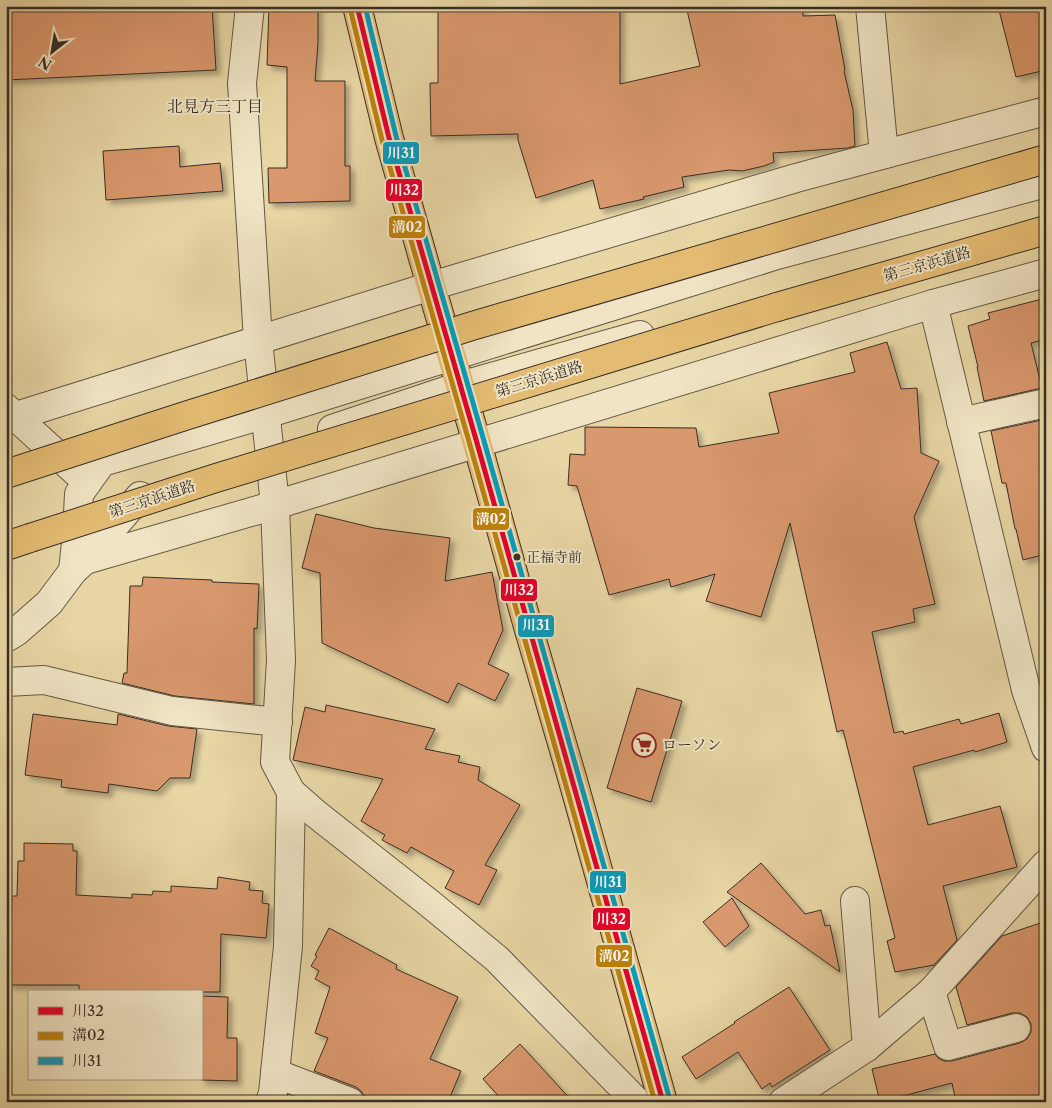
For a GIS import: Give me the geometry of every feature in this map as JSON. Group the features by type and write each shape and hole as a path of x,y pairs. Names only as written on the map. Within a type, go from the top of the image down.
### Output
{"highway":[{"path":"357,6 389,138 663,1102"},
{"path":"6,474 472,326 1046,159"},
{"name":"第三京浜道路","path":"18,542 226,475 786,304 1046,230"}],"street":[{"path":"250,6 242,83 258,340 275,505 281,660 275,762 291,792 497,959 636,1102"},
{"path":"870,6 884,154"},
{"path":"11,412 258,340 431,286 796,178 1046,111"},
{"path":"79,566 77,533 79,494 102,462 266,414 777,255 1046,183"},
{"path":"6,638 16,632 49,603 148,487 270,450 460,386 1046,221"},
{"path":"79,566 933,304 1046,273"},
{"path":"933,304 1026,690 1046,748"},
{"path":"961,422 1046,402"},
{"path":"11,412 87,482"},
{"path":"6,682 44,680 172,711 278,722"},
{"path":"270,1102 273,1093 288,946 291,792"},
{"path":"783,1102 867,1047 932,992 1046,864"},
{"path":"855,901 867,1047"},
{"path":"932,992 948,1046 1016,1028"},
{"path":"275,1073 350,1102"}],"building":[{"path":"6,6 212,6 216,70 6,80"},
{"path":"269,6 318,6 315,81 345,81 345,166 350,166 350,201 269,203 268,168 287,168 287,67 267,65"},
{"path":"438,6 620,6 620,84 700,66 687,10 703,6 802,6 803,16 835,15 844,71 853,110 855,146 773,153 774,162 764,166 742,171 729,170 682,177 684,187 600,209 593,180 536,198 518,140 518,134 431,136 430,83 438,83"},
{"path":"998,6 1046,6 1046,70 1016,77"},
{"path":"179,146 180,167 220,163 223,191 106,200 103,151"},
{"path":"1046,298 1046,339 1031,343 1042,388 984,401 968,326 990,319 988,313"},
{"path":"887,342 901,389 917,388 921,453 939,461 914,517 935,604 913,609 915,622 872,632 894,733 903,731 904,734 959,719 961,724 999,713 1007,742 913,767 928,825 1000,806 1017,867 943,886 957,940 934,965 895,972 887,941 895,938 843,730 837,732 790,523 761,617 706,601 715,574 671,587 669,579 609,595 577,486 568,485 570,454 585,455 585,427 696,428 699,447 779,433 769,393 855,372 850,353"},
{"path":"1046,419 1046,554 1023,560 1006,483 1002,483 991,431"},
{"path":"316,514 374,528 450,538 445,581 492,572 503,630 488,664 509,674 495,701 458,683 448,703 322,643 320,573 302,568"},
{"path":"143,577 259,584 257,629 254,628 254,704 175,696 122,683 124,673 127,673 130,586 142,586"},
{"name":"ローソン","path":"637,688 682,701 651,802 607,788"},
{"path":"326,705 435,729 425,749 460,756 458,762 480,767 478,780 520,805 485,865 497,870 479,905 445,888 454,871 411,847 407,853 382,840 385,835 361,821 383,779 293,760 305,707 325,712"},
{"path":"33,714 117,725 118,714 168,726 197,729 190,778 170,778 157,791 109,784 108,793 61,787 62,780 25,775"},
{"path":"24,843 73,844 73,851 77,851 76,895 132,898 132,894 152,895 153,891 171,892 171,886 217,889 218,877 250,882 249,890 263,891 262,903 269,904 266,938 221,934 220,992 202,992 202,990 79,990 79,985 9,985 12,896 17,896 18,861 24,861"},
{"path":"761,863 805,914 821,910 825,926 830,925 840,972 727,892"},
{"path":"732,898 749,926 725,947 703,922"},
{"path":"1046,921 1046,1102 956,1102 952,1083 880,1102 872,1069 935,1054 944,1061 952,1061 1020,1043 1027,1039 1031,1032 1031,1024 1027,1017 1020,1013 1012,1013 967,1025 956,987 1002,936"},
{"path":"329,928 397,965 396,969 458,997 430,1059 461,1071 448,1102 379,1102 363,1095 356,1087 314,1071 328,1038 315,1033 330,987 315,979 319,971 311,966"},
{"path":"789,987 830,1050 772,1087 770,1083 762,1089 738,1052 696,1079 682,1057"},
{"path":"202,996 228,997 227,1038 237,1038 237,1081 201,1080"},
{"path":"520,1044 573,1102 504,1102 483,1079"}],"transit line":[{"name":"川32","path":"357,6 389,138 663,1102"},
{"name":"川31","path":"365,6 396,136 670,1100"},
{"name":"溝02","path":"350,8 382,140 655,1102"}],"place":[{"name":"正福寺前","path":"517,557"},
{"name":"ローソン","path":"644,745"}],"district":[{"name":"北見方三丁目","path":"215,106"}]}
